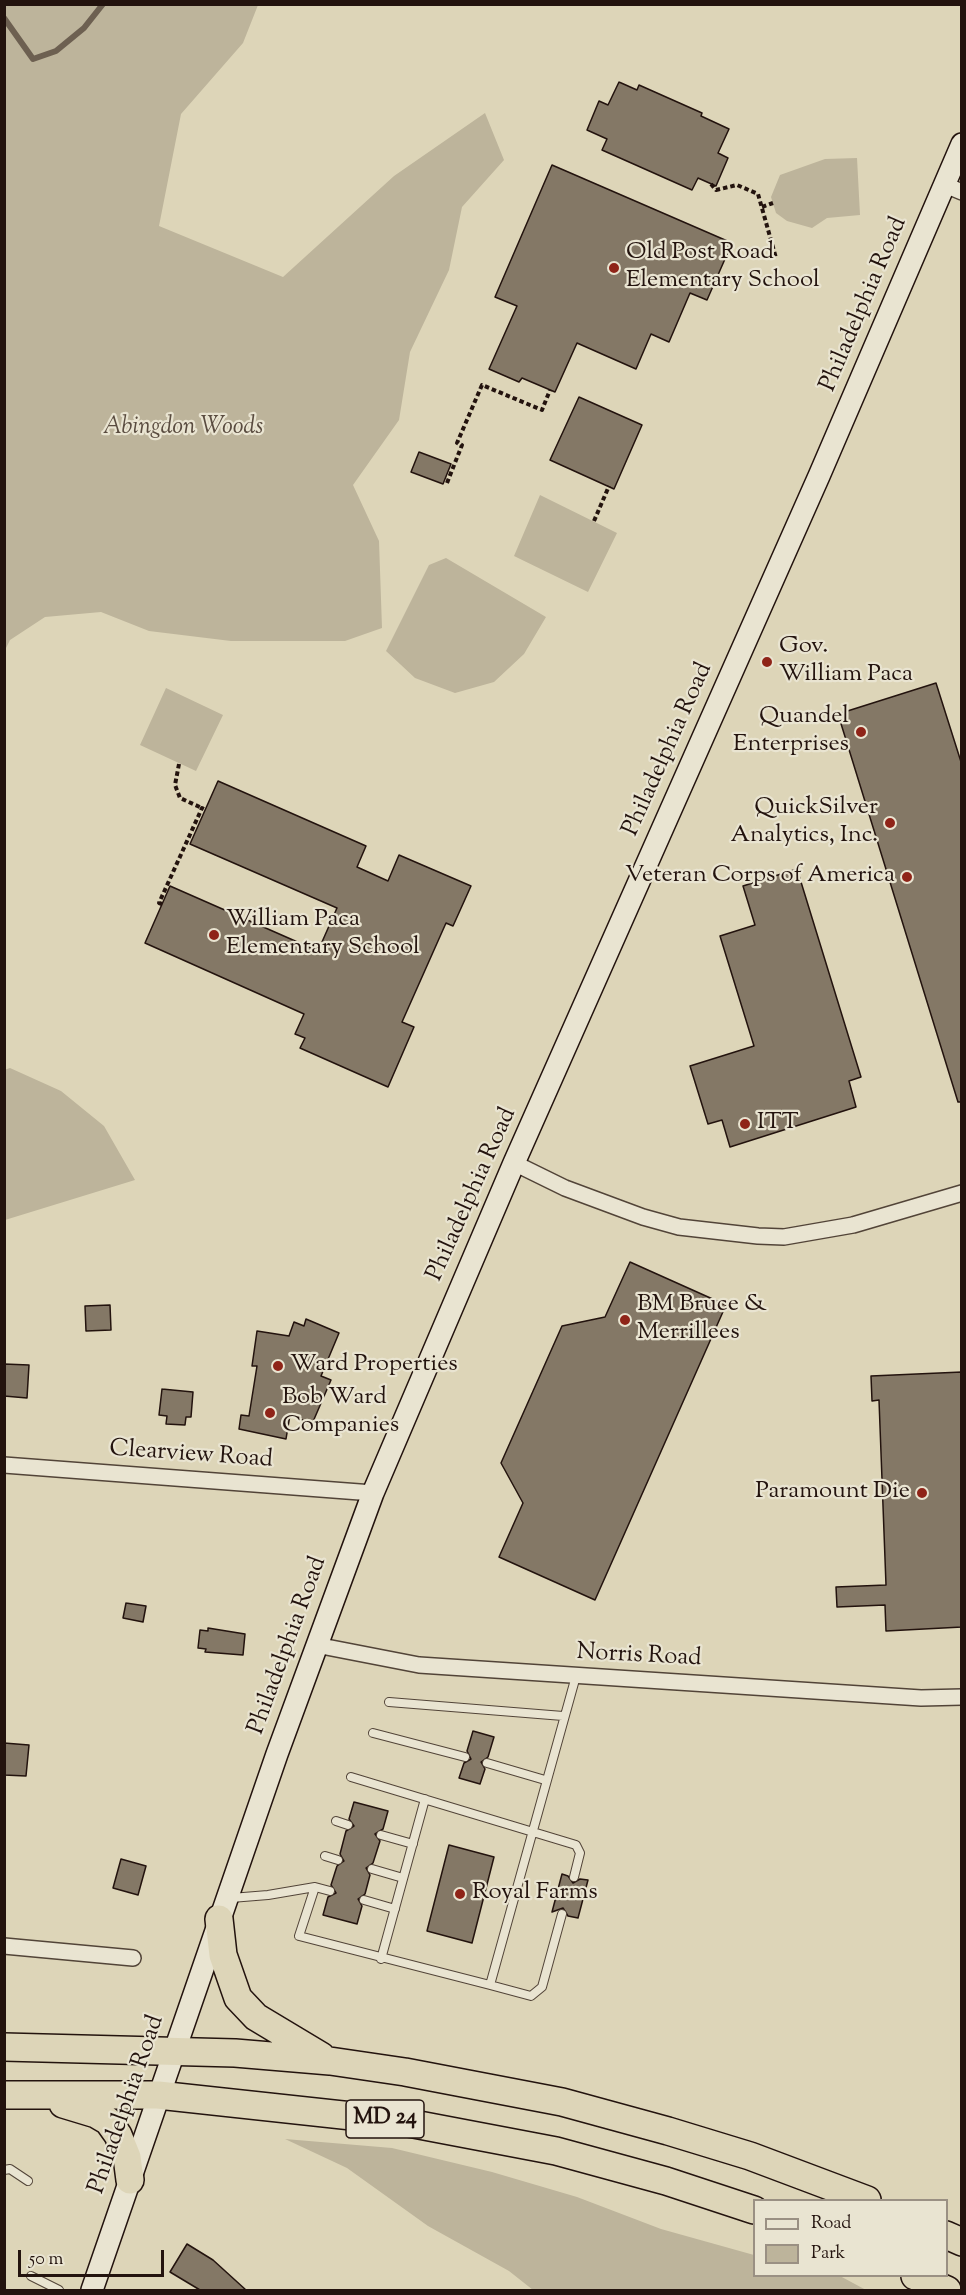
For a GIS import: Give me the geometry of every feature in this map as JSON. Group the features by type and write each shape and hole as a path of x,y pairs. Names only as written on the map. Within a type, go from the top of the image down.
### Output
{"highway":[{"path":"222,1909 223,1955 238,1998 266,2023 330,2061"},
{"name":"MD 24","path":"4,2047 174,2050 330,2061 416,2074 562,2102 750,2156 864,2199"},
{"name":"MD 24","path":"4,2095 158,2095 398,2121 556,2151 666,2181 753,2210"},
{"path":"53,2096 67,2107 96,2114 108,2121 118,2135 127,2157 130,2180"},
{"path":"948,2236 962,2242"},
{"path":"917,2277 947,2290"}],"main road":[{"name":"Philadelphia Road","path":"92,2290 222,1909 373,1493 514,1163 953,189 962,144"}],"street":[{"path":"514,1163 586,1197 643,1217 680,1227 758,1236 784,1236 853,1225 962,1193"},
{"name":"Clearview Road","path":"4,1466 373,1493"},
{"name":"Norris Road","path":"316,1645 419,1665 921,1698 962,1697"},
{"path":"4,1946 134,1958"}],"lane":[{"path":"490,1985 545,1780 576,1676"},
{"path":"389,1702 563,1716"},
{"path":"373,1733 465,1757"},
{"path":"487,1763 545,1780"},
{"path":"351,1777 576,1845 580,1853 574,1877"},
{"path":"381,1959 425,1799"},
{"path":"336,1821 348,1825"},
{"path":"381,1834 413,1844"},
{"path":"325,1856 338,1860"},
{"path":"372,1869 404,1878"},
{"path":"222,1909 268,1895 315,1887 330,1891"},
{"path":"315,1887 299,1936 531,1996 542,1987 562,1914"},
{"path":"364,1900 395,1909"},
{"path":"4,2170 10,2169 28,2181"},
{"path":"31,2276 59,2290"}],"path":[{"path":"711,184 716,190 737,185 758,194 776,258"},
{"path":"762,207 773,203"},
{"path":"447,483 462,445 457,442 482,385 542,411 550,390"},
{"path":"594,521 609,486"},
{"path":"162,904 159,903 204,809 180,798 175,785 179,764"}],"green space":[{"name":"Abingdon Woods","path":"5,4 258,5 243,43 181,114 159,226 283,277 394,176 485,113 504,160 462,207 449,270 410,352 399,420 353,485 379,541 382,628 345,641 231,641 149,631 101,612 45,617 10,640 5,650"},
{"path":"857,158 860,215 827,218 812,228 787,221 776,213 771,197 780,175 825,159"},
{"path":"540,495 617,533 588,592 514,556"},
{"path":"446,558 546,617 524,654 494,682 455,693 415,678 386,651 429,565"},
{"path":"166,688 223,715 196,771 140,745"},
{"path":"10,1068 61,1091 104,1126 135,1180 5,1220 4,1070"},
{"path":"285,2139 392,2148 492,2172 577,2197 661,2229 753,2255 753,2277 842,2277 866,2290 533,2290 509,2271 428,2226 347,2168"}],"building":[{"path":"619,82 637,90 639,85 702,113 701,116 729,129 718,153 728,158 716,186 698,178 692,190 602,150 607,139 587,130 599,101 608,105"},
{"name":"Old Post Road Elementary School","path":"552,165 732,243 707,300 690,293 669,342 651,334 636,369 577,343 555,392 522,378 519,382 489,369 517,306 495,297"},
{"path":"579,397 642,425 614,489 550,460"},
{"path":"419,452 451,464 443,484 411,472"},
{"path":"936,683 962,765 962,1102 958,1102 838,714"},
{"name":"William Paca Elementary School","path":"218,781 366,846 357,867 388,881 399,855 471,886 453,926 446,923 402,1022 414,1027 388,1087 300,1048 305,1038 295,1034 304,1014 145,943 170,886 318,951 337,908 190,844"},
{"path":"797,869 861,1077 849,1081 856,1107 730,1147 722,1120 708,1124 690,1066 754,1046 720,936 755,925 743,886"},
{"path":"630,1262 726,1305 595,1600 499,1557 523,1503 501,1463 562,1326 605,1317"},
{"path":"110,1305 111,1330 86,1331 85,1306"},
{"path":"306,1319 339,1333 321,1376 331,1380 312,1424 290,1415 286,1439 239,1429 241,1415 249,1416 257,1366 252,1366 257,1331 289,1336 294,1322 304,1326"},
{"path":"4,1364 29,1365 27,1398 4,1396"},
{"name":"Paramount Die","path":"962,1372 962,1627 886,1631 885,1605 837,1607 836,1587 886,1585 879,1400 872,1401 871,1376"},
{"path":"162,1389 193,1392 191,1417 186,1417 185,1425 166,1424 167,1416 159,1415"},
{"path":"126,1603 146,1606 143,1622 123,1618"},
{"path":"208,1628 245,1634 243,1655 205,1652 206,1649 198,1648 200,1630 208,1631"},
{"path":"473,1731 494,1737 488,1757 481,1762 485,1769 480,1784 459,1778 464,1763 471,1759 467,1751"},
{"path":"4,1743 29,1745 26,1776 4,1775"},
{"path":"354,1802 388,1811 383,1829 375,1834 380,1841 373,1863 366,1868 370,1875 365,1894 358,1899 362,1906 357,1924 323,1915 328,1897 336,1893 331,1885 337,1866 344,1861 340,1854 346,1831 354,1826 349,1819"},
{"name":"Royal Farms","path":"449,1845 494,1857 472,1943 427,1931"},
{"path":"121,1859 146,1866 138,1895 113,1888"},
{"path":"562,1874 568,1876 573,1883 580,1879 588,1880 578,1918 568,1916 563,1908 552,1912"},
{"path":"187,2244 213,2260 246,2290 200,2290 170,2272"}],"waterway":[{"path":"4,18 33,59 56,51 84,28 103,4"}],"place":[{"name":"Old Post Road Elementary School","path":"614,268"},
{"name":"Gov. William Paca","path":"767,662"},
{"name":"Quandel Enterprises","path":"861,732"},
{"name":"QuickSilver Analytics, Inc.","path":"890,823"},
{"name":"Veteran Corps of America","path":"907,877"},
{"name":"William Paca Elementary School","path":"214,935"},
{"name":"ITT","path":"745,1124"},
{"name":"BM Bruce & Merrillees","path":"625,1320"},
{"name":"Ward Properties","path":"278,1366"},
{"name":"Bob Ward Companies","path":"270,1413"},
{"name":"Paramount Die","path":"922,1493"},
{"name":"Royal Farms","path":"460,1894"}]}
